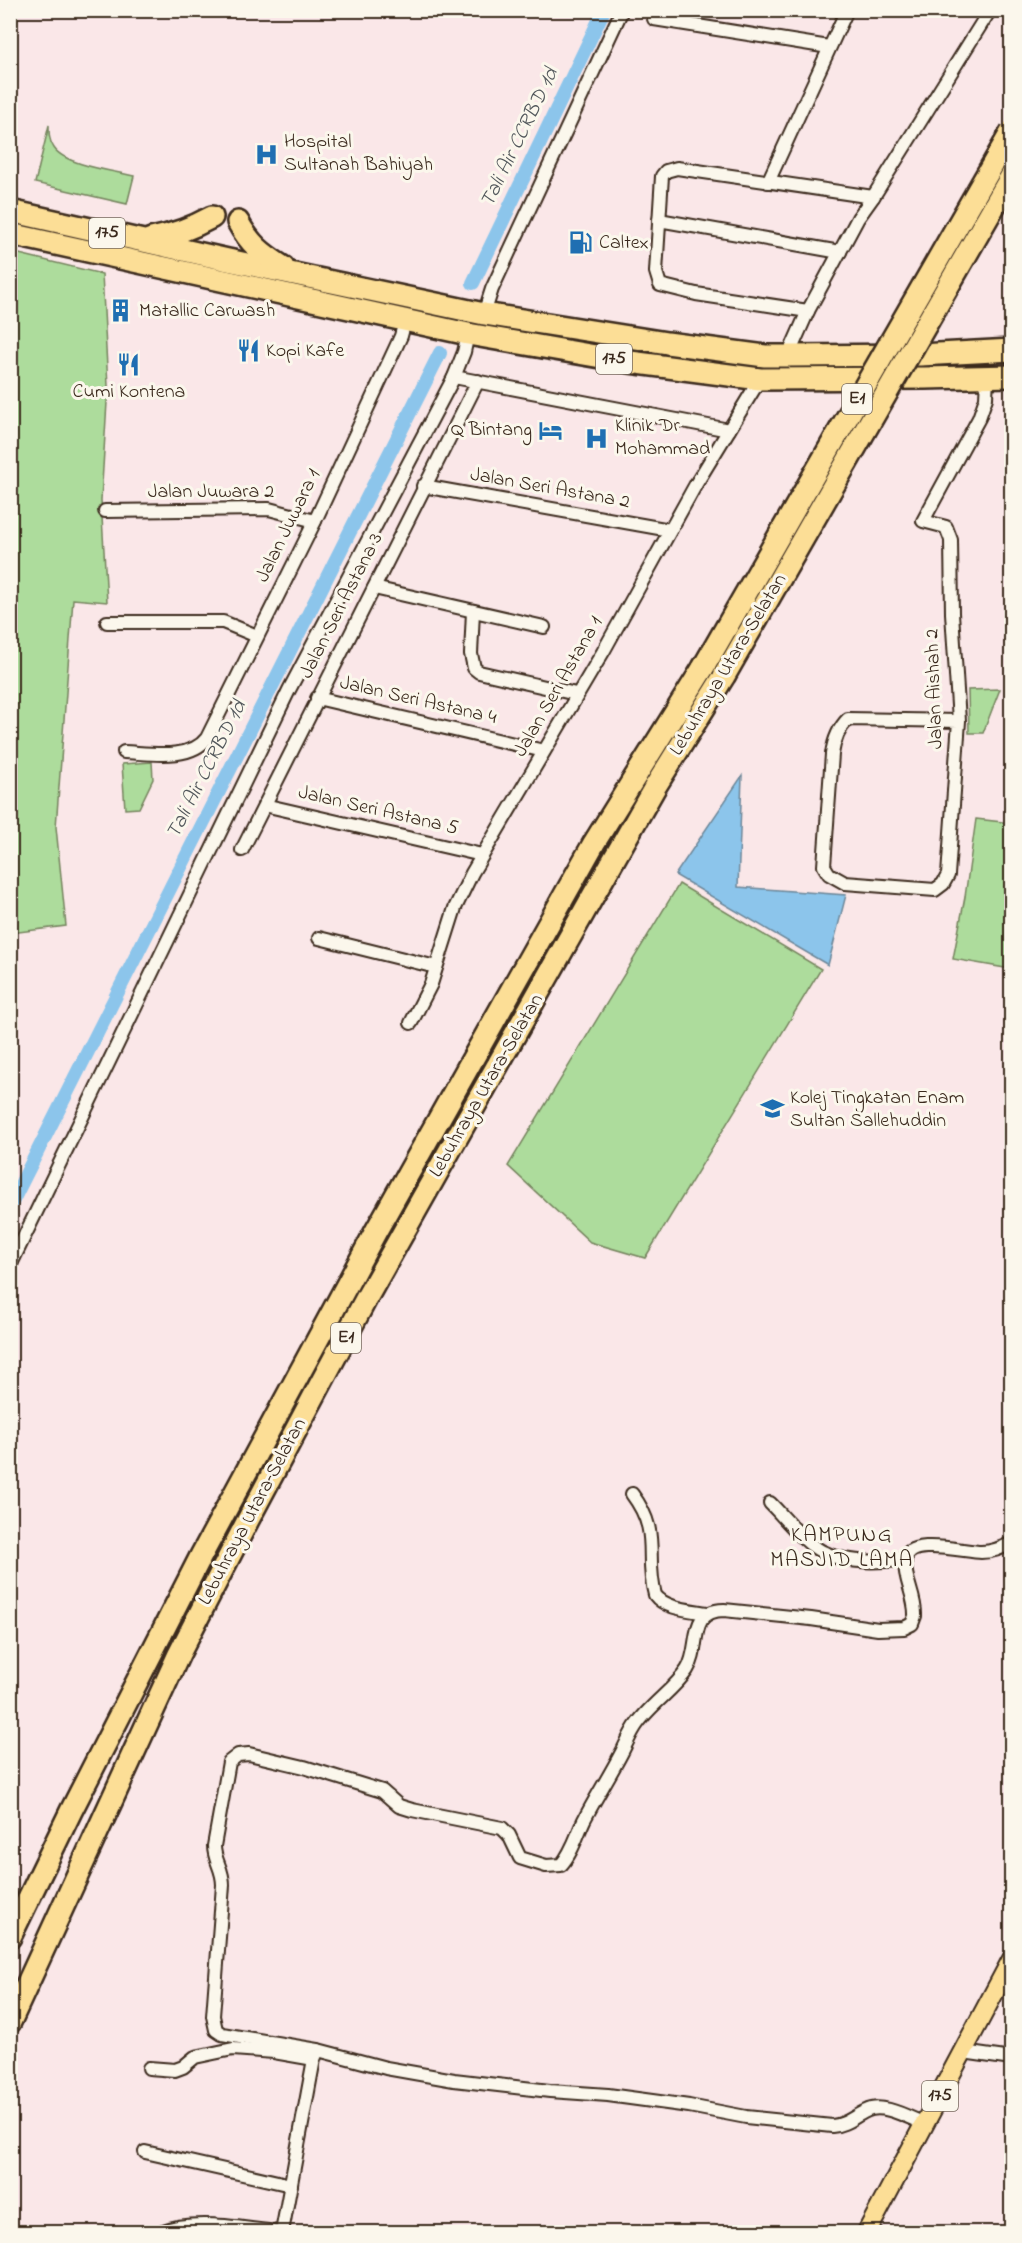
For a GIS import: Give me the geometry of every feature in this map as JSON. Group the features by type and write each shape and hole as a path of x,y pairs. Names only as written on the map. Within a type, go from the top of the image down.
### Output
{"highway":[{"name":"Lebuhraya Utara–Selatan","path":"10,1937 71,1811 201,1556 376,1231 594,843 702,668 1011,131"},
{"name":"Lebuhraya Utara–Selatan","path":"10,2022 174,1665 248,1520 367,1297 655,787 724,676 1011,175"},
{"name":"175","path":"10,211 204,255 484,314 667,343 765,356 920,356 1011,350"},
{"path":"141,240 172,236 189,230 212,217"},
{"path":"238,222 248,240 255,247 291,273"},
{"name":"175","path":"10,234 405,321 630,362 760,379 1011,376"},
{"path":"199,276 204,255"},
{"path":"224,281 228,260"}],"main road":[{"name":"175","path":"867,2232 1011,1959"}],"street":[{"path":"484,314 492,289 622,10"},
{"path":"655,10 654,19 828,46"},
{"path":"768,182 828,46 847,10"},
{"path":"788,356 808,311 858,218 990,10"},
{"path":"808,311 696,294 660,285 656,272 662,176 666,171 677,168 873,197"},
{"path":"659,220 840,252"},
{"name":"Jalan Juwara 1","path":"124,752 170,753 191,750 201,746 212,731 393,356 405,321"},
{"path":"10,1266 290,690 454,377 468,334"},
{"path":"454,377 729,430"},
{"name":"Jalan Aishah 2","path":"959,721 848,719 834,742 830,770 824,866 829,874 845,883 934,890 943,884 948,875 959,721 952,613 951,540 946,528 923,521 979,418 986,398 987,377"},
{"name":"Jalan Seri Astana 1","path":"411,1023 431,984 455,908 482,855 603,652 670,530 760,379"},
{"name":"Jalan Seri Astana 3","path":"242,850 423,486 478,381"},
{"name":"Jalan Seri Astana 2","path":"423,486 670,530"},
{"name":"Jalan Juwara 2","path":"105,511 269,509 315,521"},
{"path":"374,588 544,627"},
{"path":"473,610 471,654 474,668 479,672 576,694"},
{"path":"107,622 216,622 228,624 257,636"},
{"name":"Jalan Seri Astana 4","path":"318,698 544,751"},
{"name":"Jalan Seri Astana 5","path":"264,805 482,855"},
{"path":"319,938 436,967"},
{"path":"632,1494 645,1515 649,1530 655,1595 658,1600 669,1605 707,1613 715,1610 731,1611 878,1629 904,1628 912,1624 915,1616 905,1560 909,1552 921,1547 990,1552 1011,1543"},
{"path":"770,1503 807,1541 820,1550 860,1561 905,1560"},
{"path":"707,1613 699,1624 690,1664 633,1729 561,1865 546,1866 520,1858 502,1828 399,1806 382,1791 304,1767 249,1754 233,1758 227,1768 214,1846 217,1861 224,1872 213,2024 216,2030 230,2036 454,2080 638,2098 757,2118 838,2126 849,2122 866,2110 880,2108 925,2124"},
{"path":"149,2068 175,2070 183,2067 195,2057 233,2049 316,2054"},
{"path":"963,2052 1011,2059"},
{"path":"160,2232 190,2225 281,2232 316,2054"},
{"path":"145,2152 291,2185"}],"green space":[{"path":"49,125 51,143 60,154 68,159 134,176 127,204 35,183"},
{"path":"11,252 102,274 108,386 101,500 107,602 73,599 56,827 66,926 11,933"},
{"path":"1000,689 983,733 969,733 968,690"},
{"path":"152,762 153,779 139,808 125,809 122,764"},
{"path":"976,819 1011,823 1011,969 953,959"},
{"path":"679,884 821,969 645,1258 590,1242 508,1166"}],"water":[{"path":"742,776 738,887 846,895 828,965 675,875"}],"waterway":[{"name":"Tali Air CCRBD 1d","path":"473,283 604,10"},
{"name":"Tali Air CCRBD 1d","path":"10,1206 440,353"}],"place":[{"name":"Hospital Sultanah Bahiyah","path":"266,154"},
{"name":"Caltex","path":"581,243"},
{"name":"Matallic Carwash","path":"121,311"},
{"name":"Kopi Kafe","path":"248,351"},
{"name":"Cumi Kontena","path":"129,365"},
{"name":"Q Bintang","path":"550,430"},
{"name":"Klinik Dr Mohammad","path":"597,438"},
{"name":"Kolej Tingkatan Enam Sultan Sallehuddin","path":"772,1109"}],"district":[{"name":"KAMPUNG MASJID LAMA","path":"842,1548"}]}
